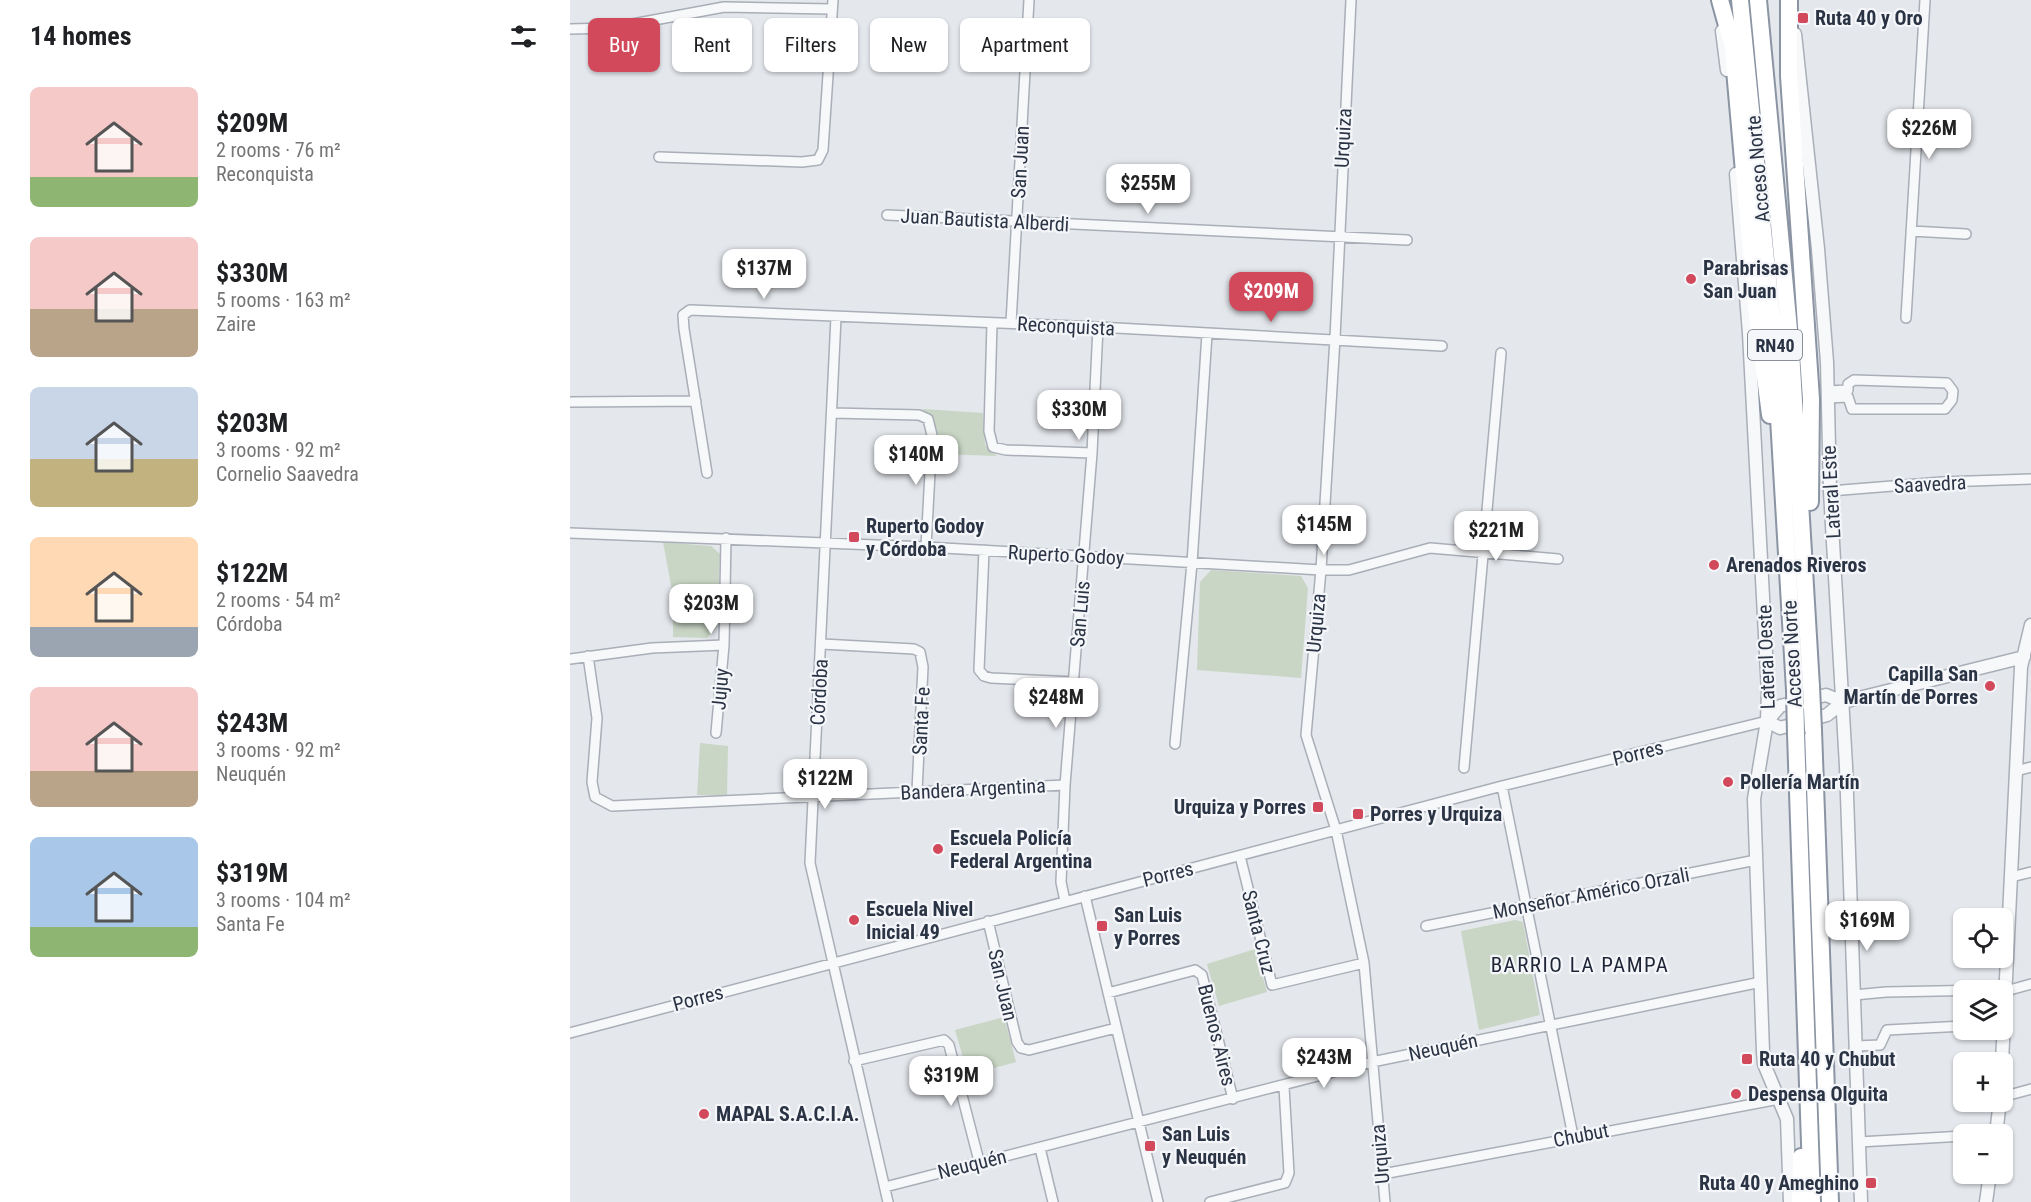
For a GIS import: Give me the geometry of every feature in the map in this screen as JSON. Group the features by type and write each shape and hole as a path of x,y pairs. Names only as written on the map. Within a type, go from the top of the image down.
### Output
{"highway":[{"path":"1719,0 1733,47 1756,308 1787,551"},
{"name":"Acceso Norte","path":"1740,0 1775,350 1787,551 1803,688"},
{"name":"Acceso Norte","path":"1758,0 1791,351 1807,605 1803,688 1812,1202"},
{"path":"1790,0 1789,76 1811,399 1807,605"},
{"name":"Acceso Norte","path":"1804,732 1828,1123 1830,1202"},
{"path":"1800,1202 1809,1063"},
{"path":"1828,1123 1840,1202"}],"street":[{"name":"San Juan","path":"1011,323 1029,0"},
{"name":"Urquiza","path":"1351,0 1321,570 1306,735 1336,830 1364,963 1385,1202"},
{"name":"Lateral Oeste","path":"1719,0 1731,102 1749,333 1767,650 1767,721 1755,789 1763,1059 1788,1124 1790,1202"},
{"name":"Lateral Este","path":"1790,0 1804,104 1818,249 1827,395 1830,491 1843,702 1861,1202"},
{"path":"1906,318 1925,0"},
{"path":"570,29 611,28 724,7 832,5 823,150 818,160 802,162 659,156"},
{"name":"Juan Bautista Alberdi","path":"887,215 1407,240"},
{"path":"1911,231 1966,234"},
{"name":"Reconquista","path":"696,401 683,315 690,310 1335,338 1442,346"},
{"name":"Córdoba","path":"836,316 810,863 888,1202"},
{"path":"992,323 989,431 993,447 1006,450 1092,453"},
{"name":"San Luis","path":"1065,901 1061,882 1065,785 1092,453 1098,327"},
{"path":"1175,744 1192,563 1207,334"},
{"path":"1464,768 1501,353"},
{"path":"1854,380 1947,382 1953,391 1952,400 1945,409 1852,409 1848,397 1827,395 1848,390 1848,384 1854,380"},
{"path":"570,402 696,401 706,473"},
{"path":"832,413 919,415 928,419 932,435 926,547"},
{"name":"Saavedra","path":"1830,491 1942,482 2031,479"},
{"name":"Ruperto Godoy","path":"570,533 825,542 1321,570 1349,570 1430,548 1558,559"},
{"name":"Jujuy","path":"716,733 724,645 726,538"},
{"path":"984,550 979,670 984,676 991,678 1074,682"},
{"path":"2006,980 2016,771 2031,625"},
{"name":"Santa Fe","path":"822,644 914,649 920,652 923,667 918,791"},
{"path":"570,659 652,648 724,645"},
{"name":"Bandera Argentina","path":"588,656 597,718 592,782 595,797 612,806 1065,785"},
{"name":"Porres","path":"1767,721 1780,728 1827,715 1843,702 2027,656"},
{"name":"Porres","path":"570,1033 1502,786 1767,721 1780,706 1826,695 1843,702"},
{"path":"2016,771 2031,766"},
{"path":"1502,786 1573,1136"},
{"name":"Santa Cruz","path":"1240,856 1272,985 1364,963"},
{"name":"Monseñor Américo Orzali","path":"1426,926 1756,860"},
{"path":"2011,877 2031,872"},
{"path":"1085,896 1158,1202"},
{"name":"San Juan","path":"988,921 1017,1042 1021,1048 1029,1050 1116,1028"},
{"name":"Buenos Aires","path":"1108,993 1195,970 1199,972 1202,975 1233,1099"},
{"name":"Neuquén","path":"885,1187 980,1161 1284,1087 1372,1062 1761,982"},
{"path":"2013,989 2031,984"},
{"path":"1854,995 1953,991"},
{"path":"1856,1046 1880,1045 1887,1030 1953,1027"},
{"path":"854,1061 944,1040 949,1045 980,1161"},
{"path":"1210,1202 1285,1182 1289,1173 1284,1087"},
{"path":"2013,1095 2031,1089"},
{"name":"Chubut","path":"1383,1174 1573,1136 1780,1099"},
{"path":"1859,1142 1953,1137"},
{"path":"1040,1148 1053,1202"},
{"path":"1986,1202 1988,1184"}],"green space":[{"path":"923,409 983,413 985,445 997,456 939,454 935,425"},
{"path":"663,542 711,546 720,554 717,627 707,638 673,637 673,596"},
{"path":"1211,570 1301,576 1308,588 1301,678 1197,670 1200,582"},
{"path":"700,743 728,746 727,795 697,795"},
{"path":"1515,920 1523,922 1540,1015 1479,1030 1461,931"},
{"path":"1255,949 1267,992 1219,1006 1207,964"},
{"path":"1004,1017 1016,1062 968,1075 955,1030"}],"place":[{"name":"Ruta 40 y Oro","path":"1803,18"},
{"name":"Parabrisas San Juan","path":"1691,279"},
{"name":"Ruperto Godoy y Córdoba","path":"854,537"},
{"name":"Arenados Riveros","path":"1714,565"},
{"name":"Capilla San Martín de Porres","path":"1990,686"},
{"name":"Pollería Martín","path":"1728,782"},
{"name":"Urquiza y Porres","path":"1318,807"},
{"name":"Porres y Urquiza","path":"1358,814"},
{"name":"Escuela Policía Federal Argentina","path":"938,849"},
{"name":"Escuela Nivel Inicial 49","path":"854,920"},
{"name":"San Luis y Porres","path":"1102,926"},
{"name":"Ruta 40 y Chubut","path":"1747,1059"},
{"name":"Despensa Olguita","path":"1736,1094"},
{"name":"MAPAL S.A.C.I.A.","path":"704,1114"},
{"name":"San Luis y Neuquén","path":"1150,1146"},
{"name":"Ruta 40 y Ameghino","path":"1871,1183"}],"district":[{"name":"BARRIO LA PAMPA","path":"1580,965"}]}
